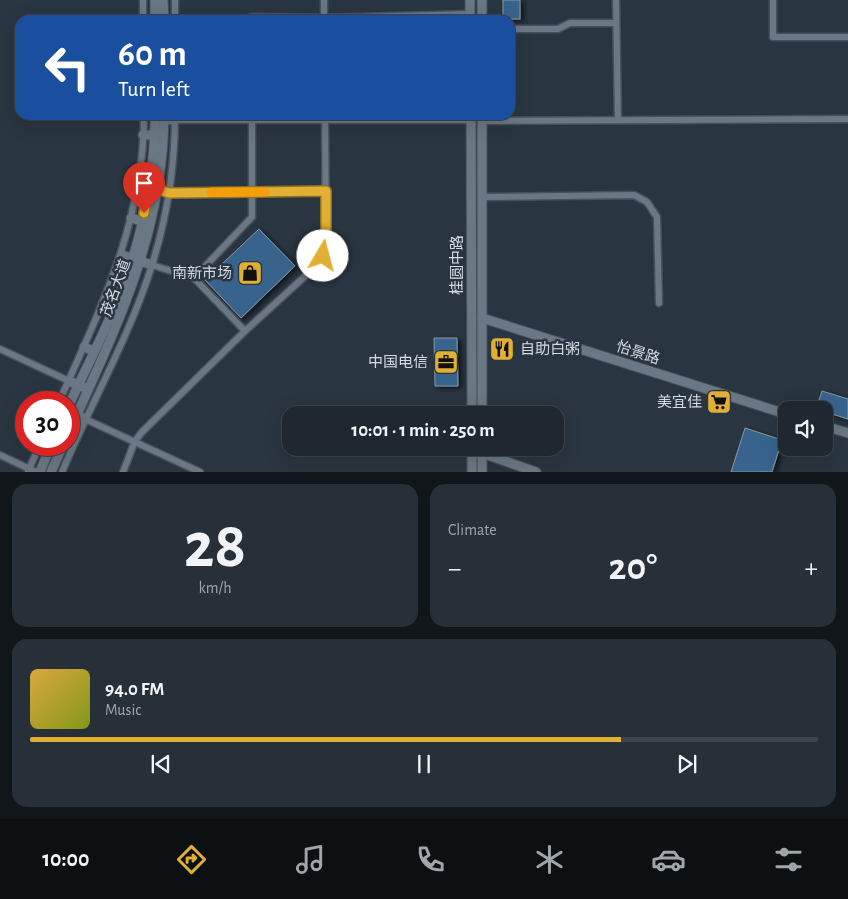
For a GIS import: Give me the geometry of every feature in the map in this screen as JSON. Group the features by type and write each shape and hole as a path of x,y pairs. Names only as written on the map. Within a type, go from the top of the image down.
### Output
{"main road":[{"path":"155,0 155,15"},
{"path":"163,0 164,15"},
{"path":"470,0 470,15"},
{"path":"482,0 482,15"},
{"name":"茂名大道","path":"153,187 154,135 158,120"},
{"name":"茂名大道","path":"80,402 88,390 119,321 137,259 153,187 159,120"},
{"name":"桂圆中路","path":"471,120 472,406"},
{"name":"桂圆中路","path":"482,120 482,406"},
{"path":"143,135 154,135"},
{"path":"139,182 169,193"},
{"path":"131,218 146,223"},
{"name":"茂名大道","path":"75,391 148,235 146,223"},
{"path":"148,235 158,238"},
{"path":"122,255 152,265"},
{"path":"106,298 116,303"},
{"name":"怡景路","path":"471,316 778,411"},
{"path":"109,318 128,324"},
{"path":"84,347 93,352"},
{"path":"69,381 88,390"},
{"path":"80,416 85,419"},
{"path":"833,429 848,433"},
{"path":"33,471 43,456"},
{"path":"50,472 57,456"},
{"path":"63,456 68,458"},
{"path":"472,456 472,472"},
{"path":"482,456 482,472"},
{"path":"497,456 536,472"}],"street":[{"path":"143,0 143,15"},
{"path":"175,0 175,15"},
{"path":"324,0 324,15"},
{"path":"616,0 618,120"},
{"path":"773,0 773,36 848,37"},
{"path":"515,29 558,29 570,23 616,22"},
{"path":"515,118 848,119"},
{"path":"64,391 106,298 122,255 139,182 144,120"},
{"path":"62,472 128,324 152,265 169,193 175,120"},
{"path":"226,120 276,120"},
{"path":"123,472 135,441 245,330 313,269 323,256 326,245 325,120"},
{"path":"194,278 249,222 253,212 252,121"},
{"path":"169,193 326,191"},
{"path":"482,197 636,195 642,198 653,209 657,217 658,303"},
{"path":"152,265 194,278 245,330"},
{"path":"0,349 69,381"},
{"path":"85,419 135,441 185,469 200,472"},
{"path":"0,455 33,471 37,456"}],"building":[{"path":"503,0 520,0 520,19 515,19 515,15 503,15"},
{"name":"南新市场","path":"259,229 295,266 241,318 205,280"},
{"name":"中国电信","path":"434,338 457,338 458,386 435,386"},
{"path":"822,391 848,399 848,419 833,414 833,401 819,401"},
{"path":"745,428 778,439 778,453 772,472 731,472"}],"slow traffic":[{"path":"211,192 265,192"}],"place":[{"name":"南新市场","path":"250,273"},
{"name":"自助白粥","path":"502,349"},
{"name":"中国电信","path":"446,362"},
{"name":"美宜佳","path":"719,402"}],"route":[{"path":"144,213 149,186 169,193 326,191 326,245 323,256"}]}
